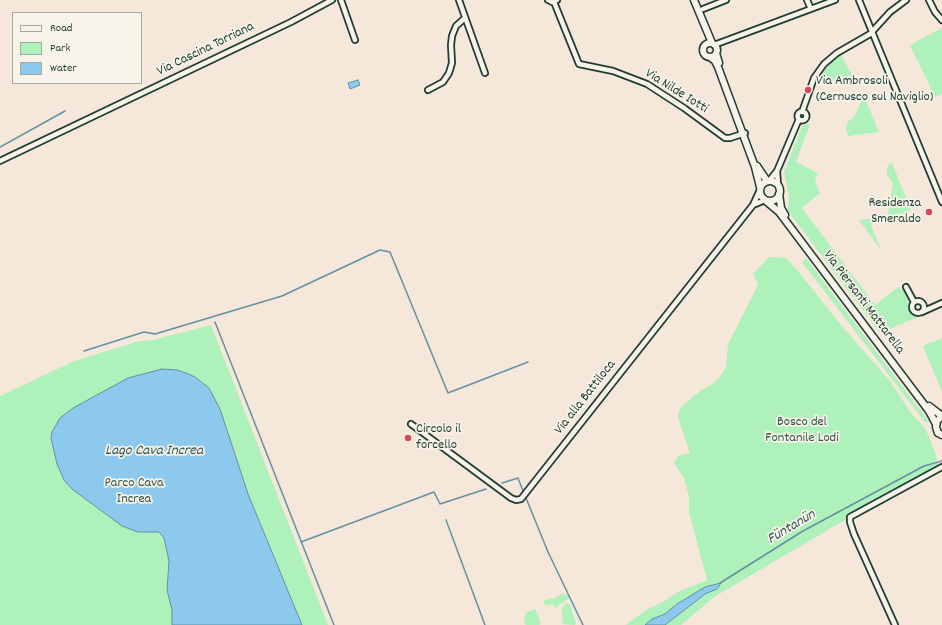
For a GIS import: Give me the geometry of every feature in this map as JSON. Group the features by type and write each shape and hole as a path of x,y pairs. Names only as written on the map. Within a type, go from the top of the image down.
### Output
{"street":[{"name":"Via Cascina Torriana","path":"0,161 291,22 332,0"},
{"path":"341,0 355,40"},
{"path":"459,0 485,72"},
{"path":"548,0 556,1"},
{"path":"691,0 705,35 713,47"},
{"path":"694,0 713,47 744,134 760,189 766,200 775,200 780,194 777,171"},
{"path":"703,9 726,0"},
{"path":"807,0 811,9"},
{"path":"778,185 768,181 758,168 717,64 703,53 703,48 713,47 835,0"},
{"path":"859,0 942,202"},
{"path":"760,189 777,171 800,121 798,114 804,111 814,78 824,64 836,53 872,32 890,12 906,0"},
{"path":"929,0 935,12 942,20"},
{"name":"Via Nilde Iotti","path":"556,1 573,54 577,62 581,65 613,71 652,87 691,112 725,138 731,138 744,134"},
{"path":"428,90 443,82 449,73 452,63 450,45 452,36 458,25 465,18"},
{"path":"710,57 713,47"},
{"name":"Via alla Battiloca","path":"411,424 510,497 519,500 753,205 760,189"},
{"name":"Via Piersanti Mattarella","path":"780,194 781,208 784,213 932,408 942,416"},
{"name":"Via alla Battiloca","path":"753,205 766,200"},
{"name":"Via Piersanti Mattarella","path":"766,200 779,212 929,411 936,424 936,430 942,435"},
{"path":"906,287 914,302 912,307 913,310 918,313 942,303"},
{"path":"914,302 920,301 924,305 930,307"},
{"path":"921,312 924,305"},
{"path":"936,424 942,416"},
{"path":"895,625 854,534 850,517 942,467"}],"green space":[{"path":"942,28 942,94 935,97 910,45"},
{"path":"841,55 854,79 847,86 821,75 831,63"},
{"path":"864,96 879,132 848,136 846,127 849,120 853,119"},
{"path":"806,123 810,124 796,162 818,173 815,182 820,193 802,208 875,305 898,287 905,292 912,314 920,316 880,333 788,211 789,196 784,172 801,129"},
{"path":"892,163 911,210 871,225 881,250 859,220 886,217 888,215 893,183 887,175 887,171 889,164"},
{"name":"Bosco del Fontanile Lodi","path":"769,257 786,258 841,325 890,381 911,413 925,428 935,452 938,465 714,597 681,625 626,625 646,610 663,602 678,592 707,580 689,512 689,496 684,478 674,463 678,456 690,453 678,418 680,408 700,391 711,385 719,378 726,367 728,344 758,285 753,274"},
{"path":"806,258 929,422 925,422 802,262"},
{"name":"Parco Cava Increa","path":"211,325 328,625 0,625 0,396 74,361 140,341 153,340"},
{"path":"942,338 942,392 923,346"},
{"path":"561,594 568,595 569,598 555,608 552,604 546,606 543,602 545,600 555,598"},
{"path":"566,603 570,605 576,622 575,625 562,624 563,617 561,610"},
{"path":"535,609 540,620 540,625 526,625 524,622 526,613"}],"water":[{"path":"358,80 360,85 350,89 348,83"},
{"name":"Lago Cava Increa","path":"162,369 177,370 186,373 195,377 209,388 220,409 248,494 302,625 172,625 172,610 167,590 169,561 164,538 159,532 138,532 122,526 72,489 64,480 57,464 51,438 52,432 60,418 73,408 128,378"},
{"path":"721,583 717,589 705,594 665,625 645,625 652,619 665,614 677,604 705,587"}],"waterway":[{"path":"0,147 65,111"},
{"path":"84,351 144,332 155,334 282,296 380,250 390,252 448,393 528,362"},
{"path":"215,322 334,625"},
{"name":"Füntanün","path":"720,583 803,531 924,466 942,461"},
{"path":"502,483 518,478 523,491"},
{"path":"301,542 434,492 440,504 486,489"},
{"path":"526,498 548,552 583,625"},
{"path":"446,520 485,625"}],"place":[{"name":"Via Ambrosoli (Cernusco sul Naviglio)","path":"808,90"},
{"name":"Residenza Smeraldo","path":"929,212"},
{"name":"Circolo il forcello","path":"408,438"}]}
